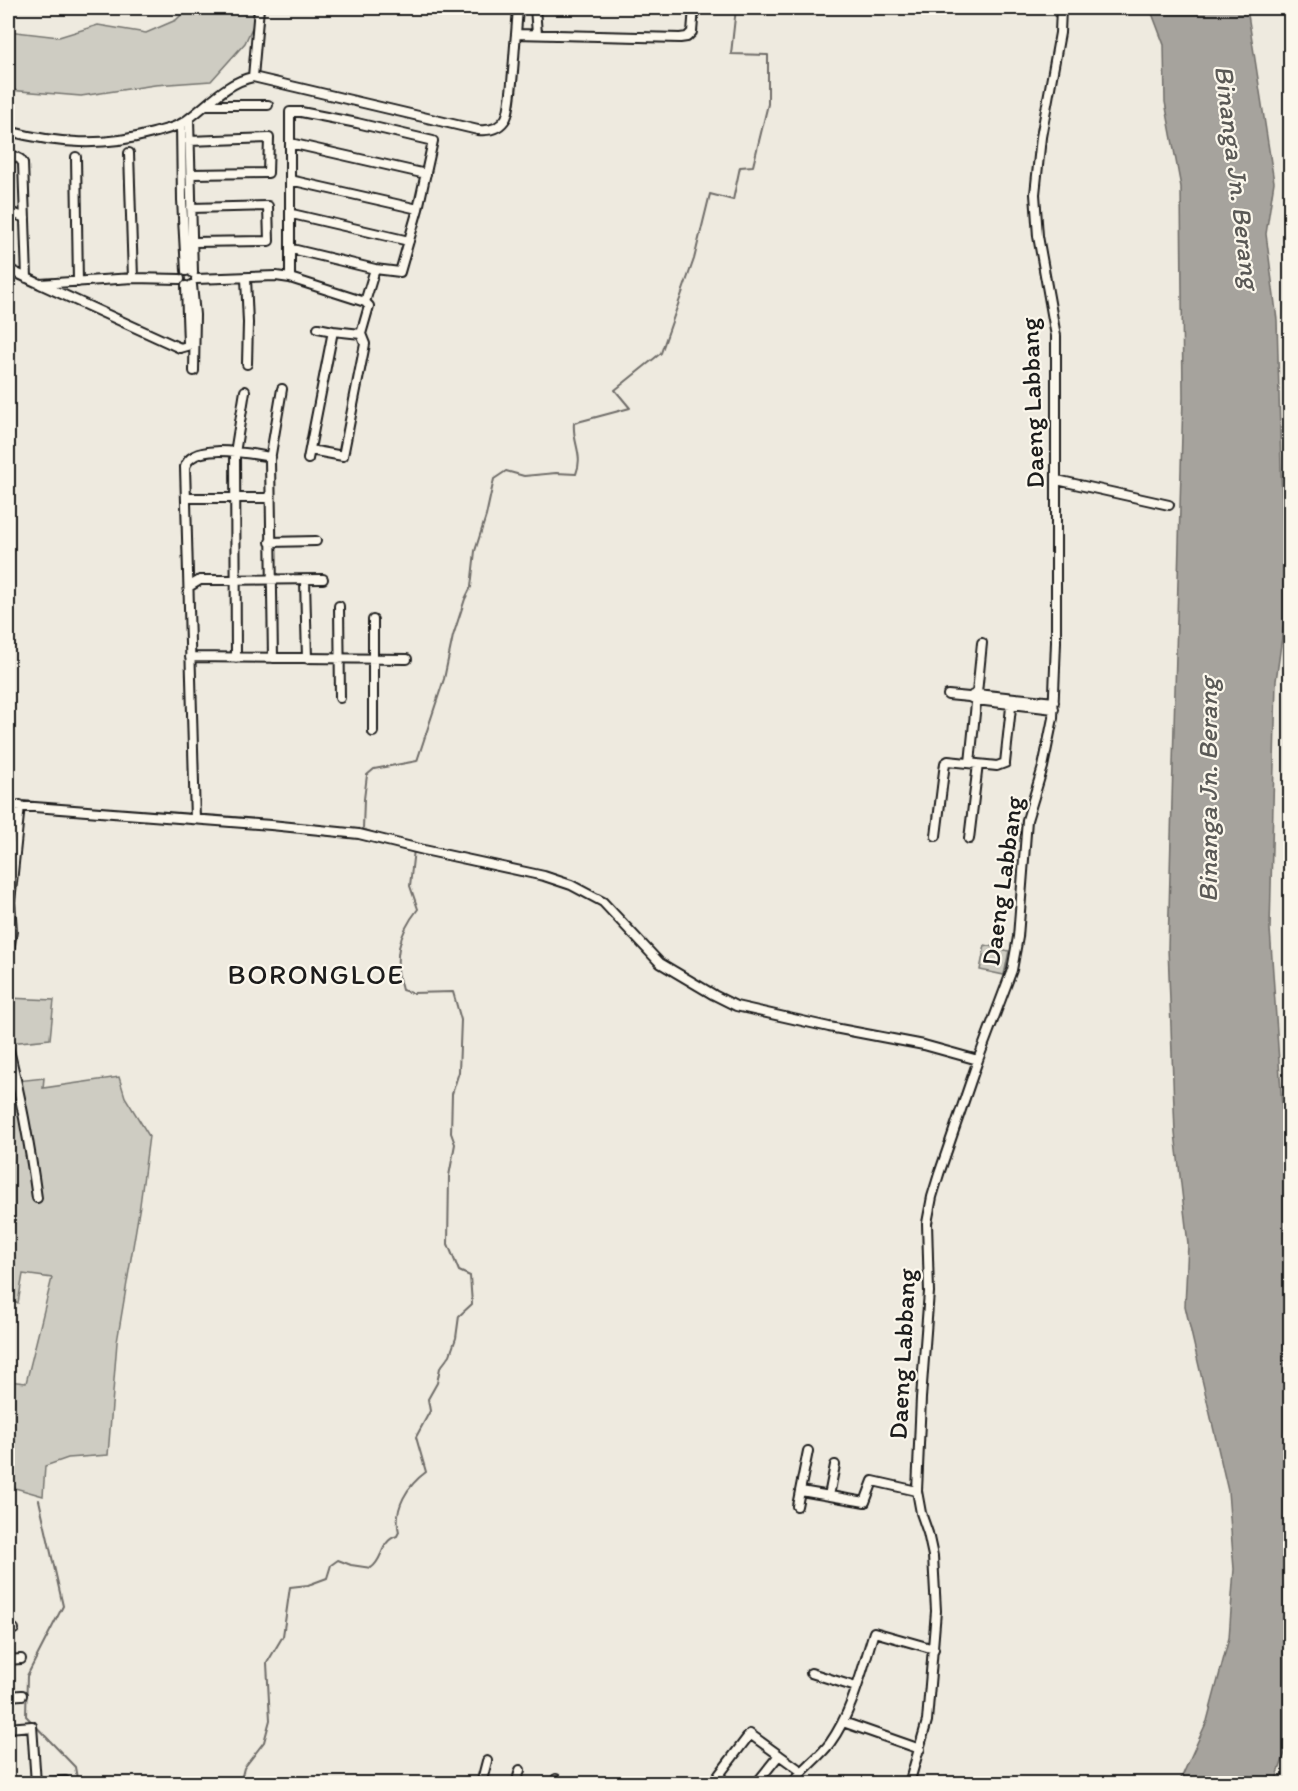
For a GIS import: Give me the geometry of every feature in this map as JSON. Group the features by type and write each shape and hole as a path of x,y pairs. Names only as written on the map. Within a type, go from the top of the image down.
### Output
{"street":[{"path":"253,77 259,8"},
{"path":"8,131 37,138 95,144 125,140 181,124 236,83 253,77 478,130 492,130 502,123 509,112 518,8"},
{"path":"535,8 537,34"},
{"path":"516,34 687,37 692,32 694,8"},
{"name":"Daeng Labbang","path":"909,1784 920,1749 928,1709 936,1611 933,1556 917,1491 929,1298 927,1223 932,1197 978,1060 998,1011 1016,953 1026,828 1043,768 1054,705 1056,336 1038,236 1035,194 1038,155 1060,33 1061,8"},
{"path":"1289,56 1290,44"},
{"path":"226,90 226,105"},
{"path":"207,105 268,105"},
{"path":"290,278 292,214 290,112 357,123 433,141 418,209 400,272 375,269 292,249"},
{"path":"8,269 180,348 187,346 189,343 193,242 189,119"},
{"path":"181,124 182,200 195,315 194,371"},
{"path":"189,141 268,138 268,173 190,174"},
{"path":"290,143 426,174"},
{"path":"8,153 23,163 27,278"},
{"path":"129,153 133,278"},
{"path":"76,157 78,282"},
{"path":"290,180 418,209"},
{"path":"191,208 268,206 269,241 193,242"},
{"path":"8,211 25,218"},
{"path":"292,214 409,241"},
{"path":"365,302 375,269"},
{"path":"40,284 133,278 276,276 290,278 365,302 369,306 361,334 365,344 343,456 310,450"},
{"path":"246,278 247,364"},
{"path":"318,328 361,334"},
{"path":"309,459 333,331"},
{"path":"273,658 270,542 271,457 282,389"},
{"path":"236,658 235,453 245,391"},
{"path":"195,819 186,462 191,456 207,451 271,457"},
{"path":"1057,480 1169,505"},
{"path":"186,498 270,498"},
{"path":"270,542 316,541"},
{"path":"190,586 200,580 322,579"},
{"path":"305,580 307,659"},
{"path":"339,606 340,699"},
{"path":"373,620 373,732"},
{"path":"969,839 974,764 974,697 982,643"},
{"path":"190,657 407,659"},
{"path":"948,695 1054,705"},
{"path":"936,836 945,763 948,761 997,766 1005,764 1012,701"},
{"path":"8,805 359,834 564,882 603,902 660,963 736,1006 797,1021 924,1045 978,1060"},
{"path":"8,959 12,931 10,902 20,806"},
{"path":"8,1046 19,1089 37,1198"},
{"path":"797,1506 808,1451"},
{"path":"829,1496 835,1465"},
{"path":"801,1491 866,1502 873,1481 917,1491"},
{"path":"792,1784 801,1771 828,1745 843,1722 874,1632 934,1649"},
{"path":"8,1660 21,1659"},
{"path":"811,1673 856,1687"},
{"path":"8,1696 22,1695"},
{"path":"843,1722 920,1749"},
{"path":"8,1728 32,1726 36,1783"},
{"path":"712,1784 750,1734 801,1771"},
{"path":"756,1784 779,1755"},
{"path":"481,1784 487,1761"},
{"path":"516,1784 520,1770"},
{"path":"19,1784 65,1781"}],"shaded area":[{"path":"188,8 261,8 245,43 211,81 155,85 81,96 8,90 8,31 59,37 98,25 146,33 176,20"},
{"path":"985,945 1009,951 1004,975 980,970"},
{"path":"8,998 54,1000 50,1039 9,1043 8,1082"},
{"path":"119,1077 125,1097 149,1136 117,1342 108,1455 68,1458 45,1466 43,1496 8,1486 8,1381 26,1383 52,1278 23,1274 18,1303 8,1302 8,1082 44,1078 43,1088"}],"water":[{"name":"Binanga Jn. Berang","path":"1150,8 1247,8 1274,182 1266,234 1277,320 1285,615 1276,681 1270,929 1290,1199 1290,1738 1275,1783 1179,1783 1207,1721 1229,1638 1234,1569 1228,1491 1185,1306 1188,1244 1175,1133 1168,948 1183,397 1181,187 1165,102 1164,45"}],"waterway":[{"path":"381,836 363,829 367,775 374,769 417,761 444,679 453,636 471,587 475,551 494,479 506,471 524,476 576,474 579,461 574,423 630,408 615,390 661,353 694,259 710,194 733,200 740,167 753,166 768,104 768,55 731,54 736,8"},
{"path":"240,1784 244,1768 264,1742 270,1720 267,1663 283,1636 290,1587 308,1585 327,1578 331,1565 338,1560 371,1568 388,1542 397,1536 400,1506 413,1483 426,1472 416,1437 430,1411 428,1399 437,1383 440,1368 450,1355 456,1338 459,1316 472,1304 470,1276 459,1271 448,1244 449,1176 455,1144 451,1133 452,1094 459,1072 461,1020 453,992 412,993 402,990 399,979 399,947 406,928 418,909 410,886 414,849"},
{"path":"39,1500 63,1606 27,1676 26,1716 75,1767 78,1784"},
{"path":"197,1784 205,1776 216,1784"}],"district":[{"name":"BORONGLOE","path":"316,974"}]}
